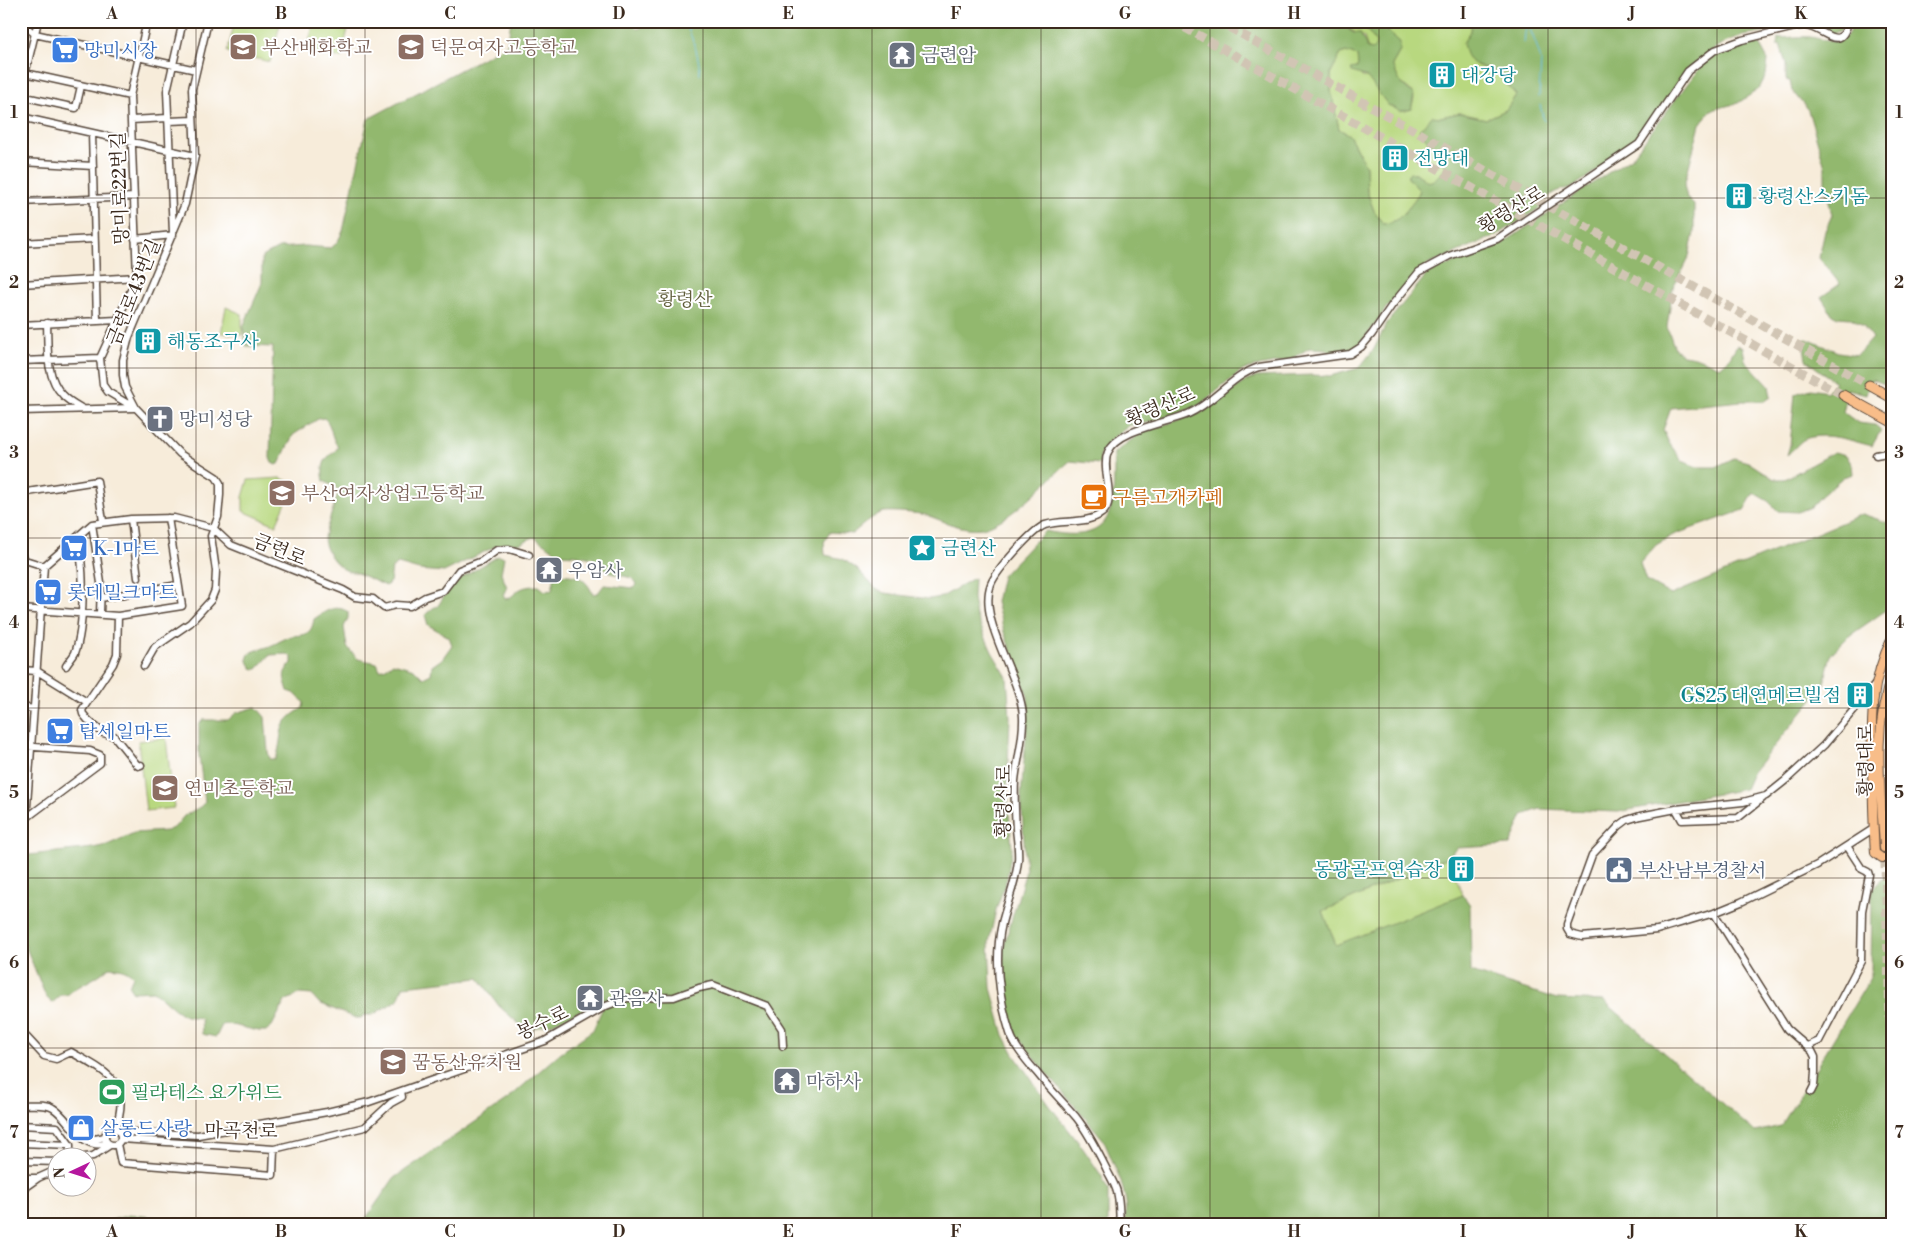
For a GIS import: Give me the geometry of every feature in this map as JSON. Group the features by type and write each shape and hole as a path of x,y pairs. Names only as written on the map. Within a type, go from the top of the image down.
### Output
{"highway":[{"path":"1869,385 1892,398"},
{"path":"1844,395 1892,422"}],"main road":[{"path":"1892,638 1886,650 1875,685 1872,718 1875,853 1882,858 1892,858"},
{"name":"황령대로","path":"1884,848 1880,733 1882,711 1892,674"},
{"name":"황령대로","path":"1892,742 1892,792"}],"street":[{"path":"21,91 38,21"},
{"name":"망미로22번길","path":"100,358 137,277 130,96 147,21"},
{"path":"135,239 173,236 167,91 183,21"},
{"name":"금련로43번길","path":"144,666 155,647 190,623 212,600 215,590 216,570 211,536 218,517 220,483 216,476 180,454 136,408 125,387 123,375 125,346 185,204 195,156 192,89 208,21"},
{"name":"황령산로","path":"1120,1224 1117,1191 1095,1145 1077,1119 1018,1048 1007,1024 998,975 998,944 1015,881 1018,858 1015,780 1024,720 1021,701 990,613 991,584 1034,531 1046,524 1100,515 1107,508 1109,498 1105,464 1108,452 1114,443 1131,433 1189,414 1210,401 1236,378 1248,371 1259,367 1350,354 1361,347 1419,272 1449,256 1497,239 1639,144 1688,71 1715,50 1742,40 1799,26 1808,26 1831,38 1836,38 1846,32 1848,21"},
{"path":"21,23 35,34 196,70"},
{"path":"25,73 130,96"},
{"path":"21,96 76,108 81,86"},
{"path":"21,117 195,156"},
{"name":"망미로22번길","path":"131,120 192,120"},
{"path":"92,133 97,321"},
{"path":"21,162 92,166"},
{"path":"21,202 134,197"},
{"path":"21,243 94,239"},
{"path":"21,284 137,277"},
{"path":"21,325 118,320"},
{"path":"47,323 48,360 53,378 62,395 84,409"},
{"path":"21,362 100,358 103,385 108,392 136,408"},
{"path":"21,410 136,408"},
{"path":"1876,455 1892,452"},
{"path":"21,493 97,481 103,521"},
{"path":"21,609 118,616 182,606 168,518"},
{"name":"금련로","path":"44,566 92,524 103,521 131,519 181,518 213,528 231,545 343,590 355,597 374,598 384,608 396,605 410,606 424,597 443,591 459,570 482,561 497,550 509,549 529,555"},
{"path":"131,519 138,578"},
{"path":"92,524 101,583 100,614"},
{"path":"66,666 74,654 79,639 84,586 76,539"},
{"path":"21,555 25,560 44,566 32,747 24,820"},
{"path":"101,598 178,585"},
{"path":"118,616 117,654 113,664 82,710 82,714 103,733 114,736 138,766 141,764"},
{"path":"21,670 37,671 87,702"},
{"path":"1676,809 1682,820 1738,818 1786,780 1824,745 1875,685"},
{"path":"21,707 34,709"},
{"path":"21,746 90,751 100,755 100,763 24,820"},
{"path":"1766,796 1743,802 1676,809 1627,820 1597,848 1588,863 1567,924 1570,934 1582,937 1647,931 1672,927 1714,913 1817,865 1873,829"},
{"path":"1808,1046 1819,1041 1861,961 1862,911 1869,875 1868,872 1862,870 1847,846"},
{"path":"1714,913 1787,1029 1808,1046 1815,1057 1815,1080 1811,1092"},
{"name":"봉수로","path":"120,1139 132,1132 198,1135 327,1112 370,1102 545,1042 606,1006 627,998 674,997 713,985 767,1006 782,1029 783,1046"},
{"path":"21,1030 44,1056 56,1059 71,1052 107,1073 116,1082 120,1094 120,1110 116,1129 120,1139 121,1163 273,1175 274,1149"},
{"name":"마곡천로","path":"21,1105 49,1106 56,1110 80,1136 94,1144 120,1139 274,1149 365,1127 391,1103 402,1096 401,1091"},
{"path":"21,1125 57,1127 64,1120"},
{"path":"57,1127 70,1145"},
{"path":"98,1151 107,1142 108,1130 116,1129"},
{"path":"21,1143 70,1145"},
{"path":"21,1161 48,1162"},
{"path":"21,1190 48,1174"},
{"path":"21,1178 38,1178"}],"green space":[{"path":"235,21 281,21 270,62 227,52"},
{"path":"314,21 350,21 341,58 307,50"},
{"name":"황령산","path":"511,21 633,21 632,23 638,29 644,26 685,23 685,21 1351,21 1352,24 1349,30 1354,33 1360,33 1368,49 1372,50 1376,42 1365,25 1368,21 1377,23 1400,42 1400,51 1392,65 1400,82 1414,95 1411,109 1400,111 1388,105 1367,77 1352,72 1351,69 1357,68 1357,56 1346,52 1341,54 1331,72 1331,91 1339,129 1349,135 1366,166 1367,192 1374,211 1383,224 1401,217 1420,191 1408,178 1410,173 1416,173 1428,182 1434,180 1446,168 1436,151 1419,130 1432,116 1441,117 1459,113 1486,119 1506,110 1516,95 1501,76 1475,64 1468,57 1463,43 1470,31 1472,21 1845,21 1844,28 1833,34 1812,25 1743,36 1722,44 1688,69 1638,142 1570,189 1554,193 1543,206 1499,234 1427,265 1386,308 1360,344 1345,352 1330,353 1327,349 1309,348 1290,360 1249,368 1240,372 1201,404 1146,423 1130,425 1110,440 1100,454 1100,464 1070,461 1017,509 1005,518 982,528 975,529 953,525 926,515 884,512 868,521 852,534 830,532 824,542 825,555 843,559 857,569 876,589 885,593 929,599 942,597 974,578 973,598 976,616 992,652 1007,677 1010,718 1007,788 1012,849 1007,878 996,910 989,942 991,988 1004,1035 1015,1056 1101,1175 1108,1190 1108,1224 362,1224 394,1178 507,1100 560,1053 593,1030 607,998 554,1023 526,1030 499,1006 479,978 403,986 398,1000 372,1015 365,1015 361,1018 355,1018 319,1003 312,995 299,994 285,1001 272,1026 266,1031 227,1024 222,1025 216,1037 202,1034 201,1019 182,1014 153,991 133,992 129,986 133,976 128,971 122,969 109,967 67,995 61,995 52,1003 46,997 21,935 21,848 29,855 93,848 107,845 134,833 166,831 175,827 184,816 205,802 199,756 199,724 203,720 228,720 236,713 256,707 265,717 270,759 276,759 284,724 303,708 304,702 294,693 288,691 285,682 284,676 292,663 292,657 287,654 270,655 257,669 253,669 248,659 251,653 289,637 309,632 314,619 334,608 339,608 348,612 348,618 344,627 347,647 358,659 377,663 380,670 393,663 414,669 423,678 431,674 432,666 442,659 452,645 449,637 428,625 425,615 438,606 449,588 460,579 498,556 504,557 501,573 507,587 503,595 505,599 526,587 539,586 545,591 552,590 555,575 568,575 582,579 593,594 598,593 604,585 634,588 636,584 632,578 610,573 593,558 560,554 534,537 518,544 504,543 496,546 444,572 419,570 398,564 392,568 390,582 386,586 344,569 334,560 327,549 324,537 339,490 324,481 323,478 325,461 338,446 335,443 327,421 324,418 318,419 293,435 279,464 272,463 270,458 273,347 246,346 243,327 262,283 262,257 279,248 305,246 331,248 337,243 343,231 368,119 507,45"},
{"path":"1351,21 1368,21 1365,25 1376,42 1376,47 1373,50 1368,49 1364,37 1349,29 1352,25"},
{"path":"1374,21 1472,21 1470,31 1463,43 1476,65 1499,75 1516,95 1506,110 1486,119 1459,113 1432,117 1425,125 1432,145 1446,168 1434,181 1428,182 1416,173 1410,173 1408,178 1420,190 1410,207 1401,216 1389,223 1383,224 1374,211 1367,192 1366,166 1349,135 1339,129 1331,91 1331,72 1341,54 1346,52 1357,56 1357,68 1362,77 1367,77 1405,111 1411,109 1414,98 1411,91 1400,82 1392,65 1400,51 1390,35"},
{"path":"1852,21 1892,21 1892,334 1887,353 1892,371 1892,387 1872,379 1866,394 1848,389 1843,412 1858,423 1875,425 1881,430 1872,446 1830,436 1821,436 1803,440 1787,455 1790,445 1795,394 1811,389 1827,392 1835,382 1806,360 1803,340 1807,339 1838,352 1857,355 1872,338 1863,325 1851,318 1838,317 1832,314 1821,297 1840,284 1819,258 1825,231 1832,215 1825,184 1825,167 1808,110 1792,91 1790,81 1786,80 1786,64 1780,45 1777,45 1778,38 1810,37 1831,41 1841,40 1852,27"},
{"path":"1758,42 1768,60 1766,75 1759,89 1738,103 1711,110 1700,124 1684,185 1687,198 1694,205 1694,233 1689,256 1673,288 1667,327 1675,349 1683,355 1695,357 1720,367 1729,359 1737,345 1743,348 1745,360 1769,386 1771,397 1765,401 1741,401 1671,408 1663,430 1669,443 1682,461 1697,467 1716,467 1734,458 1748,462 1774,479 1785,479 1834,452 1846,455 1852,465 1853,474 1843,477 1811,507 1798,512 1778,511 1768,501 1754,493 1744,510 1673,535 1656,545 1640,563 1646,581 1671,595 1862,514 1892,524 1892,606 1849,636 1831,654 1823,687 1752,773 1745,789 1618,812 1540,809 1523,815 1510,845 1457,848 1448,857 1323,911 1336,945 1463,895 1470,905 1471,972 1557,999 1604,1001 1755,1132 1781,1126 1871,977 1872,889 1892,870 1892,1224 1125,1224 1126,1201 1121,1181 1103,1139 1016,1035 1004,988 1003,949 1026,871 1021,795 1028,697 1004,632 996,602 1002,576 1045,531 1069,534 1086,533 1098,528 1106,519 1111,506 1114,453 1142,432 1201,413 1246,381 1257,377 1330,376 1359,368 1374,349 1387,323 1428,273 1503,243 1632,157 1704,62 1722,52"},
{"path":"226,307 242,314 242,335 221,333"},
{"path":"281,478 294,484 276,525 243,511 243,497 248,480"},
{"path":"166,738 174,808 146,811 138,741"},
{"path":"1448,857 1463,895 1336,946 1323,911"},
{"path":"130,1215 235,1224 97,1224"}],"waterway":[{"path":"1527,22 1541,60 1539,97"},
{"path":"685,23 696,48 700,75"},
{"path":"1524,43 1526,24"},
{"path":"1540,105 1544,121"}],"tunnel":[{"path":"1173,21 1843,395"},
{"path":"1218,21 1869,385"},
{"path":"1884,848 1892,1102"}],"place":[{"name":"부산배화학교","path":"243,47"},
{"name":"덕문여자고등학교","path":"411,47"},
{"name":"망미시장","path":"65,50"},
{"name":"금련암","path":"902,55"},
{"name":"대강당","path":"1442,75"},
{"name":"전망대","path":"1395,158"},
{"name":"황령산스키돔","path":"1739,196"},
{"name":"해동조구사","path":"148,341"},
{"name":"망미성당","path":"160,419"},
{"name":"부산여자상업고등학교","path":"282,493"},
{"name":"구름고개카페","path":"1094,497"},
{"name":"K-1마트","path":"74,548"},
{"name":"금련산","path":"922,548"},
{"name":"우암사","path":"549,570"},
{"name":"롯데밀크마트","path":"48,592"},
{"name":"GS25 대연메르빌점","path":"1860,695"},
{"name":"탑세일마트","path":"60,731"},
{"name":"연미초등학교","path":"165,788"},
{"name":"동광골프연습장","path":"1461,869"},
{"name":"부산남부경찰서","path":"1619,870"},
{"name":"관음사","path":"590,998"},
{"name":"꿈동산유치원","path":"393,1062"},
{"name":"마하사","path":"787,1081"},
{"name":"필라테스 요가위드","path":"112,1092"},
{"name":"살롱드사랑","path":"81,1128"}]}
